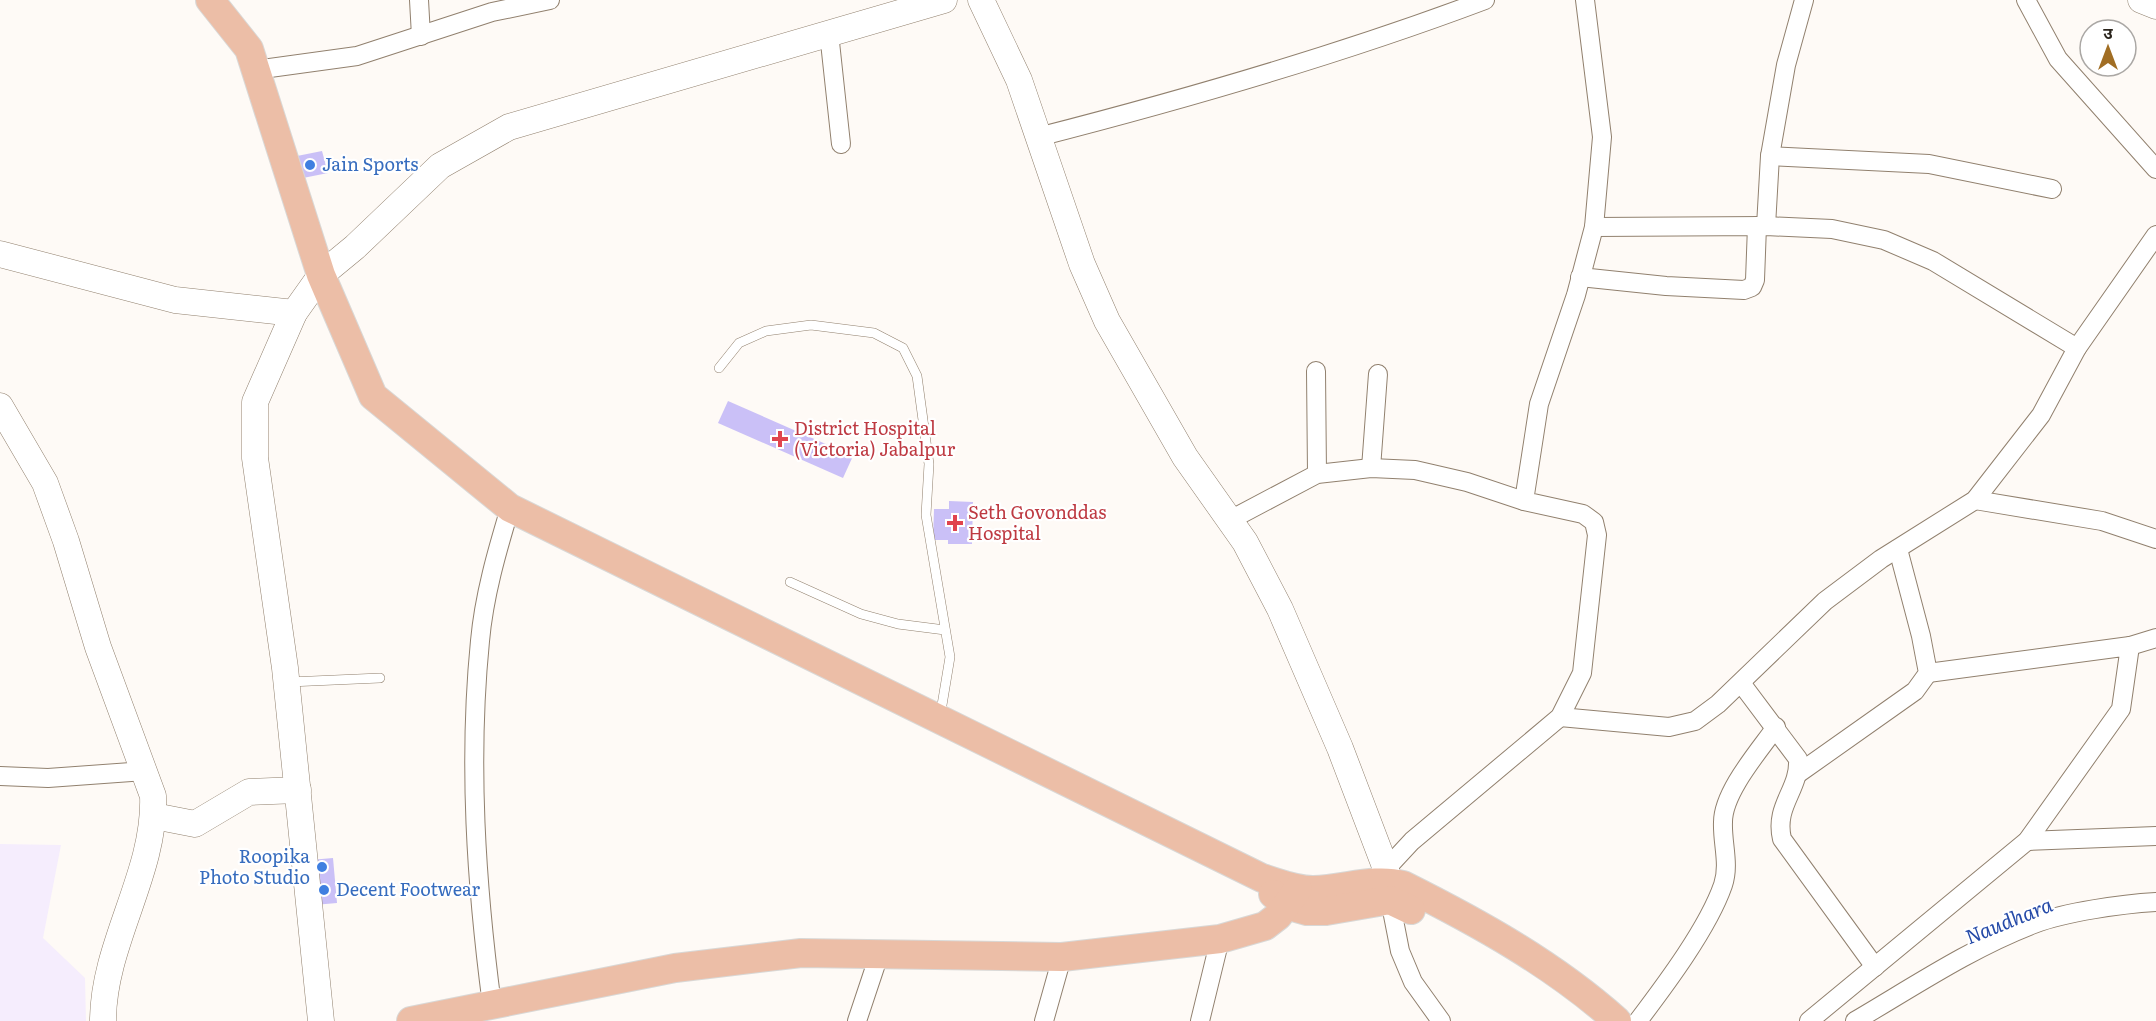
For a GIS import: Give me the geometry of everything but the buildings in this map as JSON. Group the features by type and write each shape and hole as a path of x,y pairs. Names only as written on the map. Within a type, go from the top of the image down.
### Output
{"main road":[{"path":"210,0 249,49 321,276 373,396 510,508 648,573 1262,878 1272,892 1292,897 1307,911 1326,911 1388,883 1403,885 1534,956 1617,1021"},
{"path":"1388,883 1450,929 1537,980 1591,1021"},
{"path":"411,1021 675,968 801,953 880,952 1062,957 1220,939 1265,926 1278,916 1292,897"}],"street":[{"path":"419,0 422,36"},
{"path":"255,70 357,56 492,12 550,0"},
{"path":"321,1021 286,682 255,458 255,402 294,313 321,276 440,166 509,127 944,0"},
{"path":"981,0 1019,80 1082,264 1107,321 1185,457 1245,542 1280,609 1340,748 1388,883 1400,951 1413,982 1441,1021"},
{"path":"1038,137 1198,96 1390,36 1485,0"},
{"path":"1524,501 1539,404 1581,277 1594,227 1602,137 1585,0"},
{"path":"1581,277 1666,286 1744,290 1752,287 1755,280 1770,156 1786,65 1804,0"},
{"path":"2026,0 2058,59 2156,169"},
{"path":"2141,0 2156,6"},
{"path":"829,33 841,144"},
{"path":"1770,156 1929,164 2052,189"},
{"path":"1594,227 1761,226 1832,229 1884,240 1934,261 2028,315 2077,348"},
{"path":"1560,717 1669,727 1695,721 1741,682 1825,602 1898,549 1975,500 2041,415 2077,348 2156,235"},
{"path":"0,254 175,300 294,313"},
{"path":"1316,371 1317,474"},
{"path":"1371,468 1378,374"},
{"path":"0,406 45,483 66,541 98,647 153,795 154,816 148,849 116,949 103,1006 103,1021"},
{"path":"1230,520 1317,474 1371,468 1415,470 1467,482 1524,501 1583,514 1594,522 1597,535 1581,673 1560,717 1412,841 1388,883"},
{"path":"1975,500 2102,522 2156,539"},
{"path":"492,1005 480,912 474,767 480,639 493,567 510,508"},
{"path":"1898,549 1921,636 1928,673"},
{"path":"1799,773 1915,691 1928,673 2130,646 2156,638"},
{"path":"1809,1021 2027,841 2121,710 2130,646"},
{"path":"1741,682 1798,759 1799,773 1778,823 1782,839 1875,967"},
{"path":"1638,1021 1705,921 1723,884 1727,861 1723,820 1729,797 1776,727"},
{"path":"0,776 48,778 145,771"},
{"path":"154,816 195,824 249,792 298,790"},
{"path":"2027,841 2156,836"},
{"path":"1855,1021 1947,966 2035,923 2124,904 2156,902"},
{"path":"1200,1021 1220,939"},
{"path":"856,1021 880,952"},
{"path":"1044,1021 1062,957"}],"lane":[{"path":"719,368 739,343 766,331 810,325 874,333 903,348 917,376 929,464 926,515 932,564 950,657 940,720"},
{"path":"790,582 861,614 898,624 945,630"},
{"path":"286,682 380,678"}],"shaded area":[{"path":"0,844 61,845 43,938 85,978 86,1021 0,1021"}],"place":[{"name":"Jain Sports","path":"310,165"},
{"name":"District Hospital (Victoria) Jabalpur","path":"780,439"},
{"name":"Seth Govonddas Hospital","path":"955,523"},
{"name":"Roopika Photo Studio","path":"322,867"},
{"name":"Decent Footwear","path":"324,890"}],"water label":[{"name":"Naudhara","path":"2009,921"}]}
